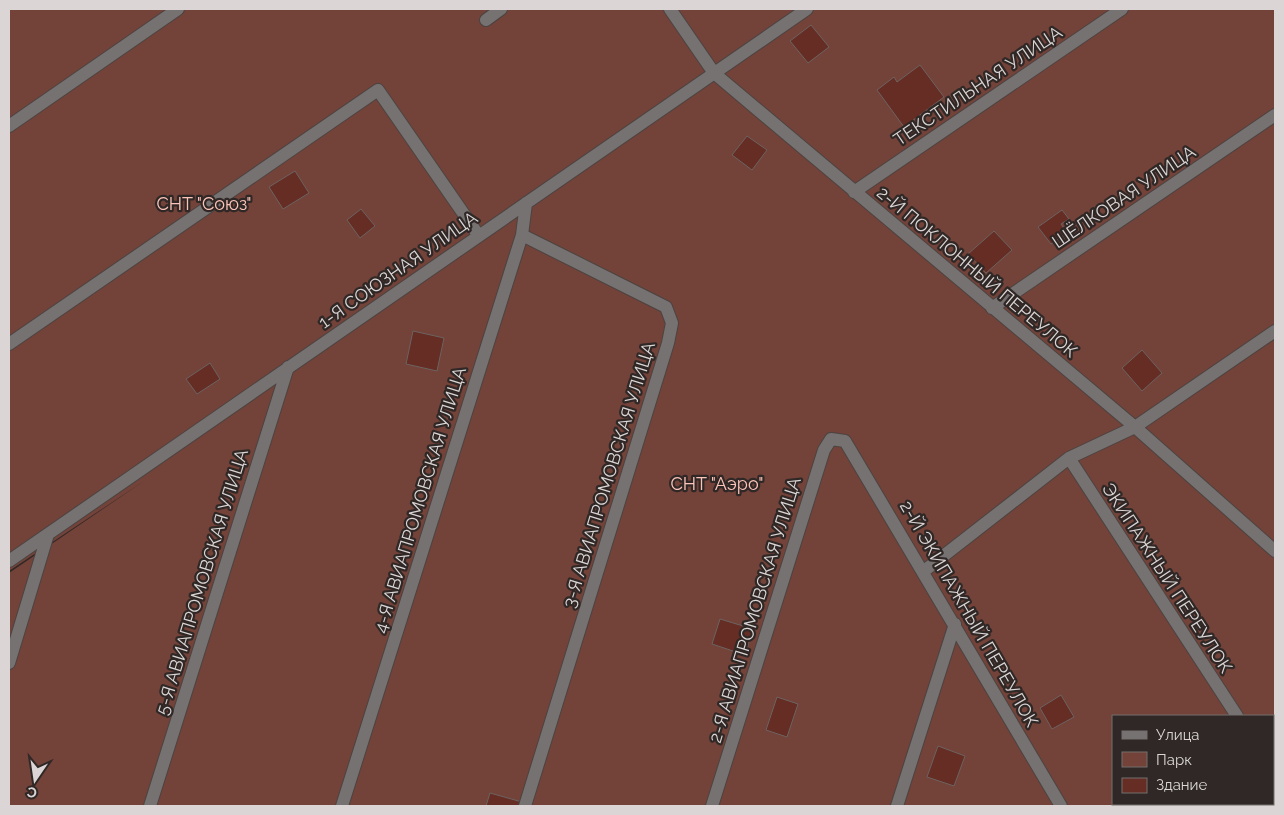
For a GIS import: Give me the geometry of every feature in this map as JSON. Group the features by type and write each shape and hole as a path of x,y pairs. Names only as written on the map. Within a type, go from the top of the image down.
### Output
{"street":[{"path":"9,126 178,9"},
{"path":"486,20 501,9"},
{"name":"2-Й ПОКЛОННЫЙ ПЕРЕУЛОК","path":"670,9 714,73 1135,427 1275,551"},
{"name":"1-Я СОЮЗНАЯ УЛИЦА","path":"9,560 807,9"},
{"name":"ТЕКСТИЛЬНАЯ УЛИЦА","path":"854,192 1122,9"},
{"path":"9,344 378,90 479,236"},
{"name":"ШЁЛКОВАЯ УЛИЦА","path":"992,308 1275,115"},
{"name":"4-Я АВИАПРОМОВСКАЯ УЛИЦА","path":"342,806 522,235 526,203"},
{"name":"3-Я АВИАПРОМОВСКАЯ УЛИЦА","path":"522,235 666,308 672,323 668,344 525,806"},
{"path":"924,571 1069,458 1135,427 1275,331"},
{"name":"5-Я АВИАПРОМОВСКАЯ УЛИЦА","path":"150,806 288,368"},
{"name":"2-Я АВИАПРОМОВСКАЯ УЛИЦА","path":"712,806 824,450 831,439 846,441"},
{"name":"2-Й ЭКИПАЖНЫЙ ПЕРЕУЛОК","path":"846,441 1061,806"},
{"name":"ЭКИПАЖНЫЙ ПЕРЕУЛОК","path":"1069,458 1236,715"},
{"path":"9,663 48,534"},
{"path":"897,806 955,624"}],"green space":[{"name":"СНТ \"Аэро\"","path":"9,9 1275,9 1275,806 9,806 9,573 144,481 9,571"}],"building":[{"path":"811,25 829,47 808,63 790,41"},
{"path":"920,65 944,97 904,127 877,90 894,77 897,82"},
{"path":"747,136 767,150 752,170 732,155"},
{"path":"295,171 309,193 283,209 269,187"},
{"path":"361,209 375,226 360,238 347,220"},
{"path":"1062,210 1069,219 1061,224 1067,233 1051,244 1038,227"},
{"path":"994,231 1012,250 986,273 968,254"},
{"path":"413,331 444,338 437,371 406,364"},
{"path":"1142,350 1162,373 1142,391 1122,368"},
{"path":"210,363 220,379 197,394 186,379"},
{"path":"720,619 753,629 745,655 712,644"},
{"path":"1061,695 1074,717 1052,729 1040,708"},
{"path":"777,697 798,704 787,737 766,730"},
{"path":"938,746 965,756 954,786 927,777"},
{"path":"490,793 522,802 521,806 486,806"}],"park label":[{"name":"СНТ \"Союз\"","path":"204,204"}]}
